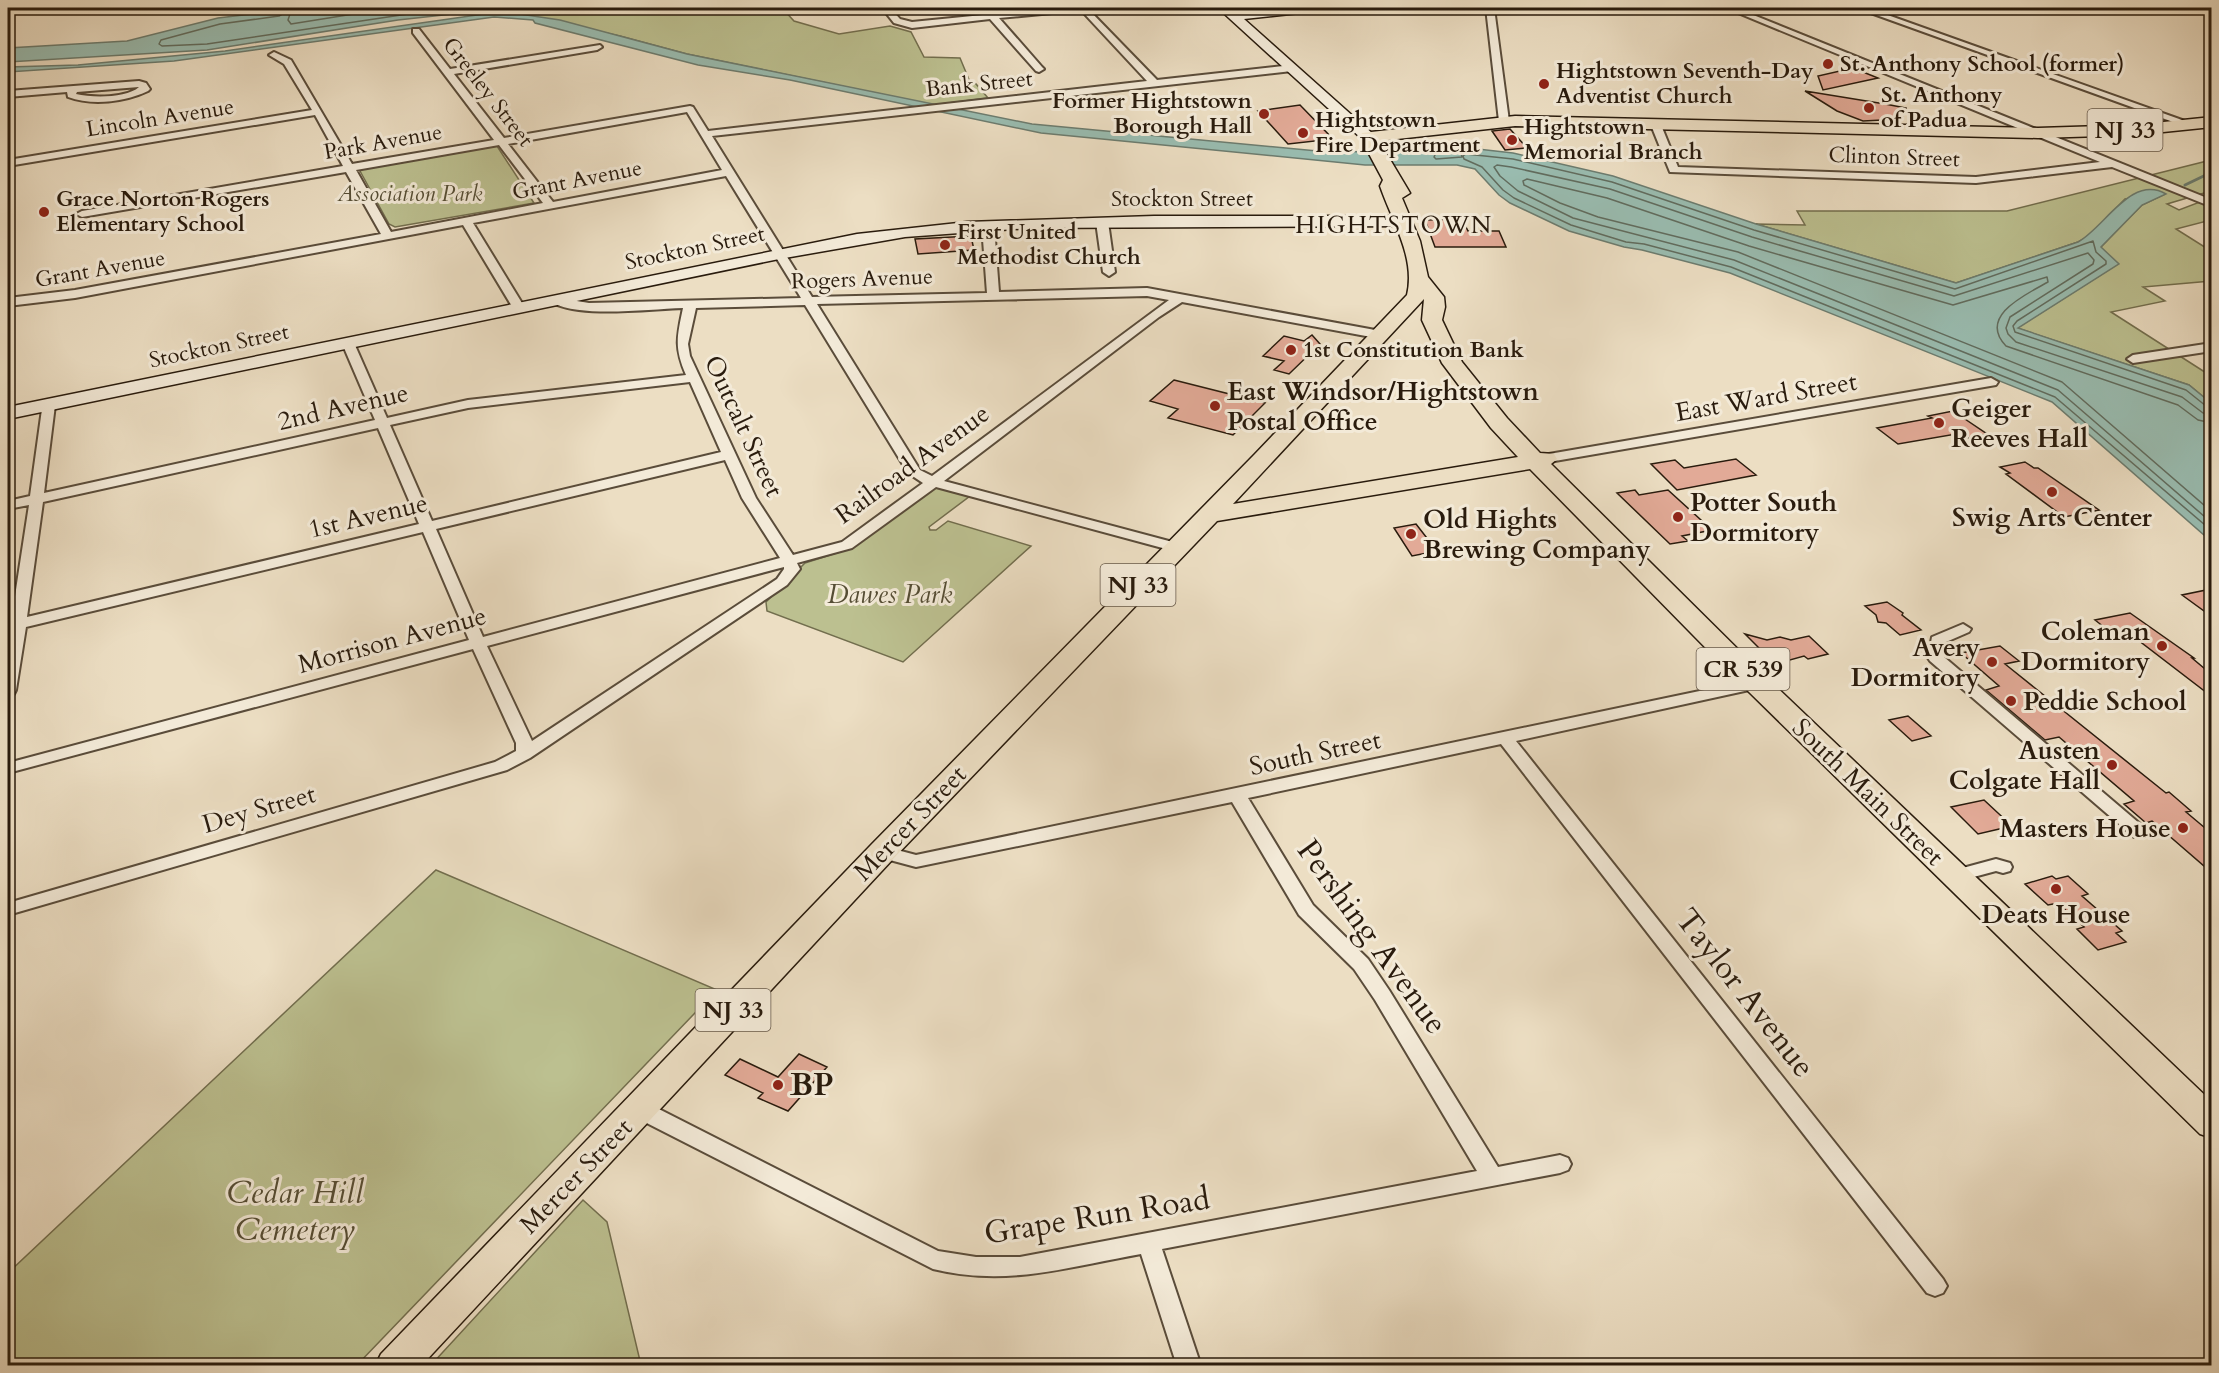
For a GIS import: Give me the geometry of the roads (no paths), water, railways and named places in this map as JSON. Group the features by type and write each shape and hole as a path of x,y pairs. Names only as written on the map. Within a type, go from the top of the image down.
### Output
{"main road":[{"path":"8,9 13,8"},
{"path":"1229,12 1309,8"},
{"path":"1229,12 1373,144 1389,175 1389,186 1415,256 1419,279"},
{"name":"NJ 33","path":"1373,144 1389,134 1504,121 2038,133 2211,122"},
{"path":"1961,132 2014,123"},
{"name":"Stockton Street","path":"8,413 779,254 885,235 988,226 1102,222 1403,221"},
{"name":"South Main Street","path":"1419,279 1431,290 1436,308 1432,320 1434,328 1452,363 1499,423 1542,459 1757,684 2211,1124"},
{"name":"Mercer Street","path":"395,1365 882,852 1382,335 1416,297 1419,279"},
{"path":"1207,515 1542,459"}],"street":[{"path":"886,8 897,21 904,24 1073,8"},
{"path":"1083,8 1155,84"},
{"path":"1490,8 1504,121"},
{"path":"1730,8 2211,204"},
{"path":"1861,8 2191,125"},
{"path":"992,16 1039,69"},
{"name":"Greeley Street","path":"416,31 550,205"},
{"path":"447,72 597,47"},
{"path":"274,55 288,62 387,235"},
{"name":"Bank Street","path":"705,134 1292,68"},
{"path":"8,94 134,84 143,85 145,89 132,95 82,99 71,95 73,89"},
{"name":"Park Avenue","path":"82,214 690,109 705,134"},
{"name":"Lincoln Avenue","path":"8,163 318,112"},
{"name":"Clinton Street","path":"1656,125 1674,170 1976,180 2113,164"},
{"path":"705,134 915,473 932,482 1175,547"},
{"name":"Grant Avenue","path":"8,302 75,294 729,172"},
{"path":"466,221 519,308"},
{"path":"1102,222 1109,272"},
{"path":"988,226 993,296"},
{"name":"Rogers Avenue","path":"557,300 567,305 589,307 1147,292 1382,335"},
{"name":"Railroad Avenue","path":"789,561 847,545 858,539 1159,311 1180,298"},
{"name":"Outcalt Street","path":"690,305 682,344 693,378 749,498 789,561"},
{"path":"348,343 478,643 525,743 524,754"},
{"path":"2133,359 2211,347"},
{"name":"2nd Avenue","path":"8,505 488,401 693,378"},
{"name":"East Ward Street","path":"1542,459 1991,382"},
{"path":"8,690 48,405"},
{"name":"1st Avenue","path":"18,624 728,455"},
{"path":"524,754 782,582 792,568 789,561"},
{"name":"Morrison Avenue","path":"8,768 789,561"},
{"path":"1964,629 1938,640 1936,658 2140,834"},
{"name":"South Street","path":"882,852 916,861 1757,684"},
{"name":"Taylor Avenue","path":"1505,738 1935,1286"},
{"name":"Dey Street","path":"8,909 501,766 524,754"},
{"name":"Pershing Avenue","path":"1237,795 1306,910 1361,964 1382,994 1492,1177"},
{"name":"Grape Run Road","path":"639,1110 933,1259 961,1267 992,1269 1020,1267 1560,1164"},
{"path":"1148,1241 1189,1365"}],"water":[{"path":"304,8 507,8 398,20 207,50 8,62 8,48 127,41 218,18"},
{"path":"491,13 513,13 560,20 687,54 1032,124 1328,152 1422,151 1451,146 1513,153 1613,176 1756,224 1956,283 2078,242 2130,196 2141,191 2153,190 2166,194 2142,205 2101,247 2119,264 2018,328 2189,385 2211,403 2211,537 2204,535 2052,402 1730,273 1569,231 1510,203 1499,195 1475,169 1457,165 1365,165 1041,133 790,80 698,65 535,23 533,20 494,17 174,61 8,72 8,67 78,65 225,51"}],"waterway":[{"path":"2185,185 2212,172"}],"place":[{"name":"St. Anthony School (former)","path":"1828,64"},
{"name":"Hightstown Seventh-Day Adventist Church","path":"1544,84"},
{"name":"St. Anthony of Padua","path":"1869,108"},
{"name":"Former Hightstown Borough Hall","path":"1264,114"},
{"name":"Hightstown Fire Department","path":"1303,133"},
{"name":"Hightstown Memorial Branch","path":"1512,140"},
{"name":"Grace Norton Rogers Elementary School","path":"44,212"},
{"name":"First United Methodist Church","path":"945,245"},
{"name":"1st Constitution Bank","path":"1291,350"},
{"name":"East Windsor/Hightstown Postal Office","path":"1215,406"},
{"name":"Geiger Reeves Hall","path":"1939,423"},
{"name":"Swig Arts Center","path":"2052,492"},
{"name":"Potter South Dormitory","path":"1678,517"},
{"name":"Old Hights Brewing Company","path":"1411,534"},
{"name":"Coleman Dormitory","path":"2162,646"},
{"name":"Avery Dormitory","path":"1992,662"},
{"name":"Peddie School","path":"2011,701"},
{"name":"Austen Colgate Hall","path":"2112,765"},
{"name":"Masters House","path":"2183,828"},
{"name":"Deats House","path":"2056,889"},
{"name":"BP","path":"778,1085"}],"district":[{"name":"HIGHTSTOWN","path":"1394,225"}],"park label":[{"name":"Association Park","path":"410,194"},
{"name":"Dawes Park","path":"890,594"},
{"name":"Cedar Hill Cemetery","path":"295,1212"}]}
